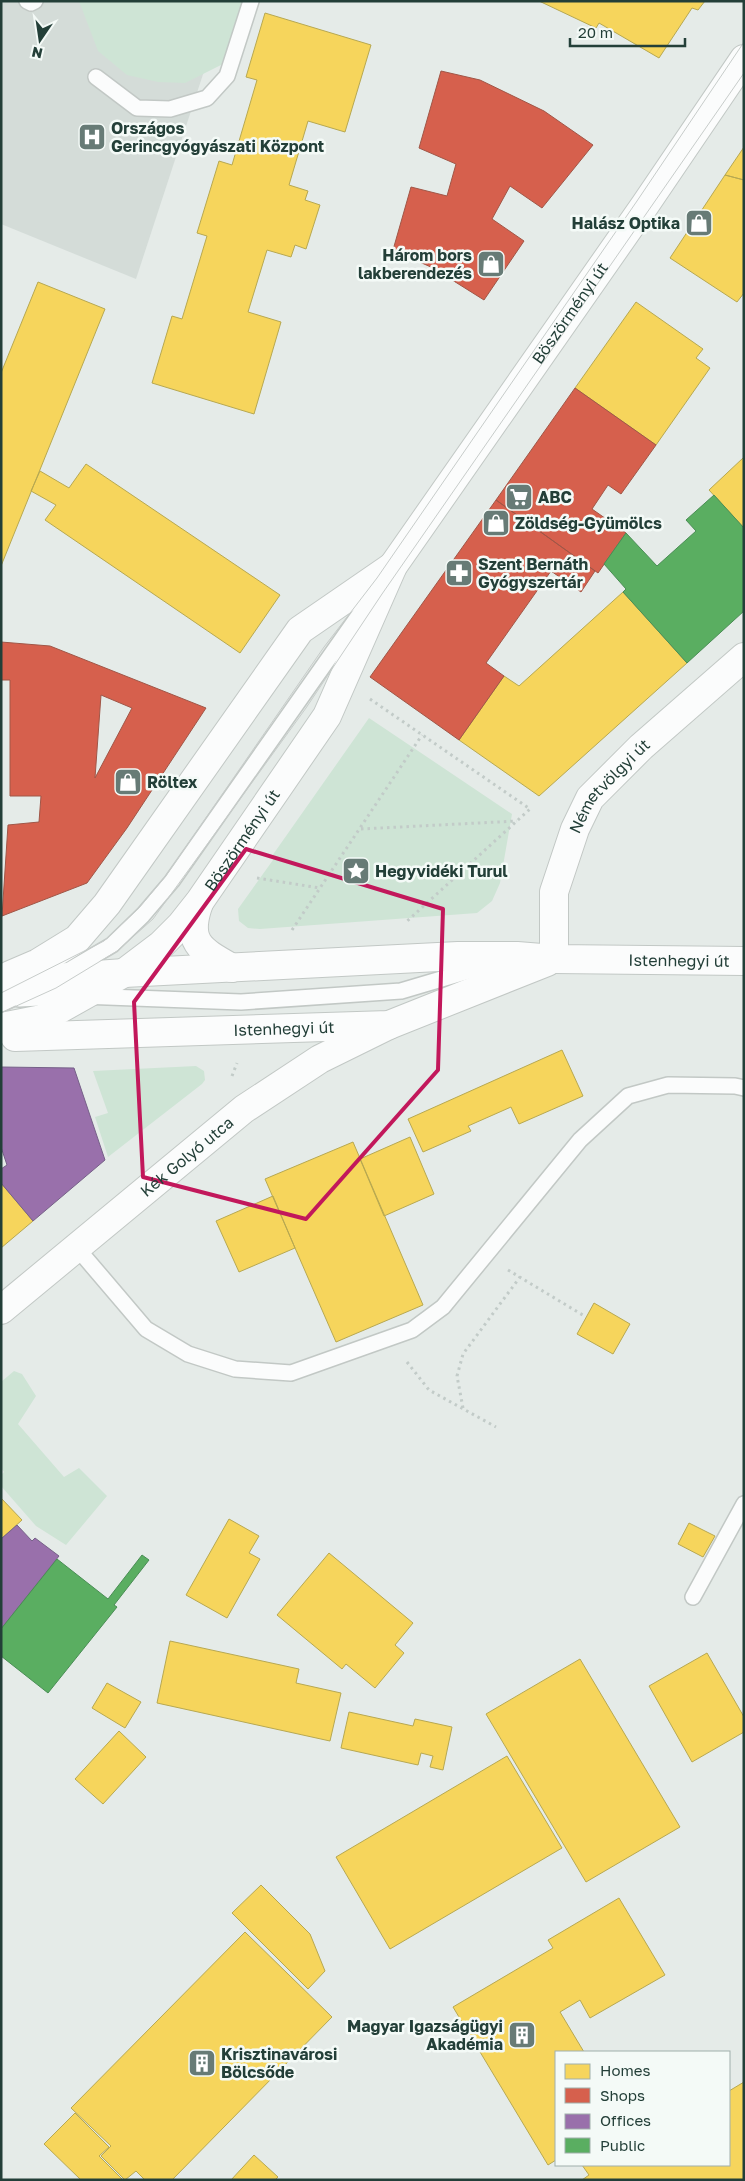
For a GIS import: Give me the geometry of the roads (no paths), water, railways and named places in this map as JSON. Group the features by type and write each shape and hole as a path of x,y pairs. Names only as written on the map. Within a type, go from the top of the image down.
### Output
{"street":[{"name":"Böszörményi út","path":"1,1027 42,1019 124,973 161,945 181,925 200,901 327,716 393,566 645,205 744,59"},
{"name":"Böszörményi út","path":"4,991 38,963 76,939 106,904 300,630 393,566"},
{"name":"Németvölgyi út","path":"554,960 554,892 575,829 590,798 641,747 744,657"},
{"path":"200,901 194,918 193,935 206,954 232,968"},
{"name":"Istenhegyi út","path":"4,991 55,978 458,956 517,956 554,960 744,962"},
{"name":"Istenhegyi út","path":"1,1037 389,1025 554,960"},
{"name":"Kék Golyó utca","path":"1,1310 244,1110 320,1059 389,1025"}],"lane":[{"path":"27,1 31,3 35,1"},
{"path":"96,77 137,108 170,109 207,98 227,76 251,1"},
{"path":"81,996 55,978 112,945 143,915 172,881 393,566"},
{"path":"4,991 241,1002 401,991 517,956"},
{"path":"77,1248 146,1330 188,1354 235,1369 291,1374 412,1330 443,1307 580,1140 628,1096 668,1085 735,1086 744,1088"},
{"path":"693,1597 738,1527 744,1504"}],"tram line":[{"path":"1,993 104,941 139,908 165,877 324,647 377,578 637,201 744,42"},
{"path":"1,1013 56,988 117,951 153,919 306,708 382,594 744,73"}],"place":[{"name":"Országos Gerincgyógyászati Központ","path":"92,137"},
{"name":"Halász Optika","path":"699,223"},
{"name":"Három bors lakberendezés","path":"491,264"},
{"name":"ABC","path":"519,497"},
{"name":"Zöldség-Gyümölcs","path":"496,523"},
{"name":"Szent Bernáth Gyógyszertár","path":"459,573"},
{"name":"Röltex","path":"128,782"},
{"name":"Hegyvidéki Turul","path":"356,871"},
{"name":"Magyar Igazságügyi Akadémia","path":"522,2035"},
{"name":"Krisztinavárosi Bölcsőde","path":"202,2063"}]}
